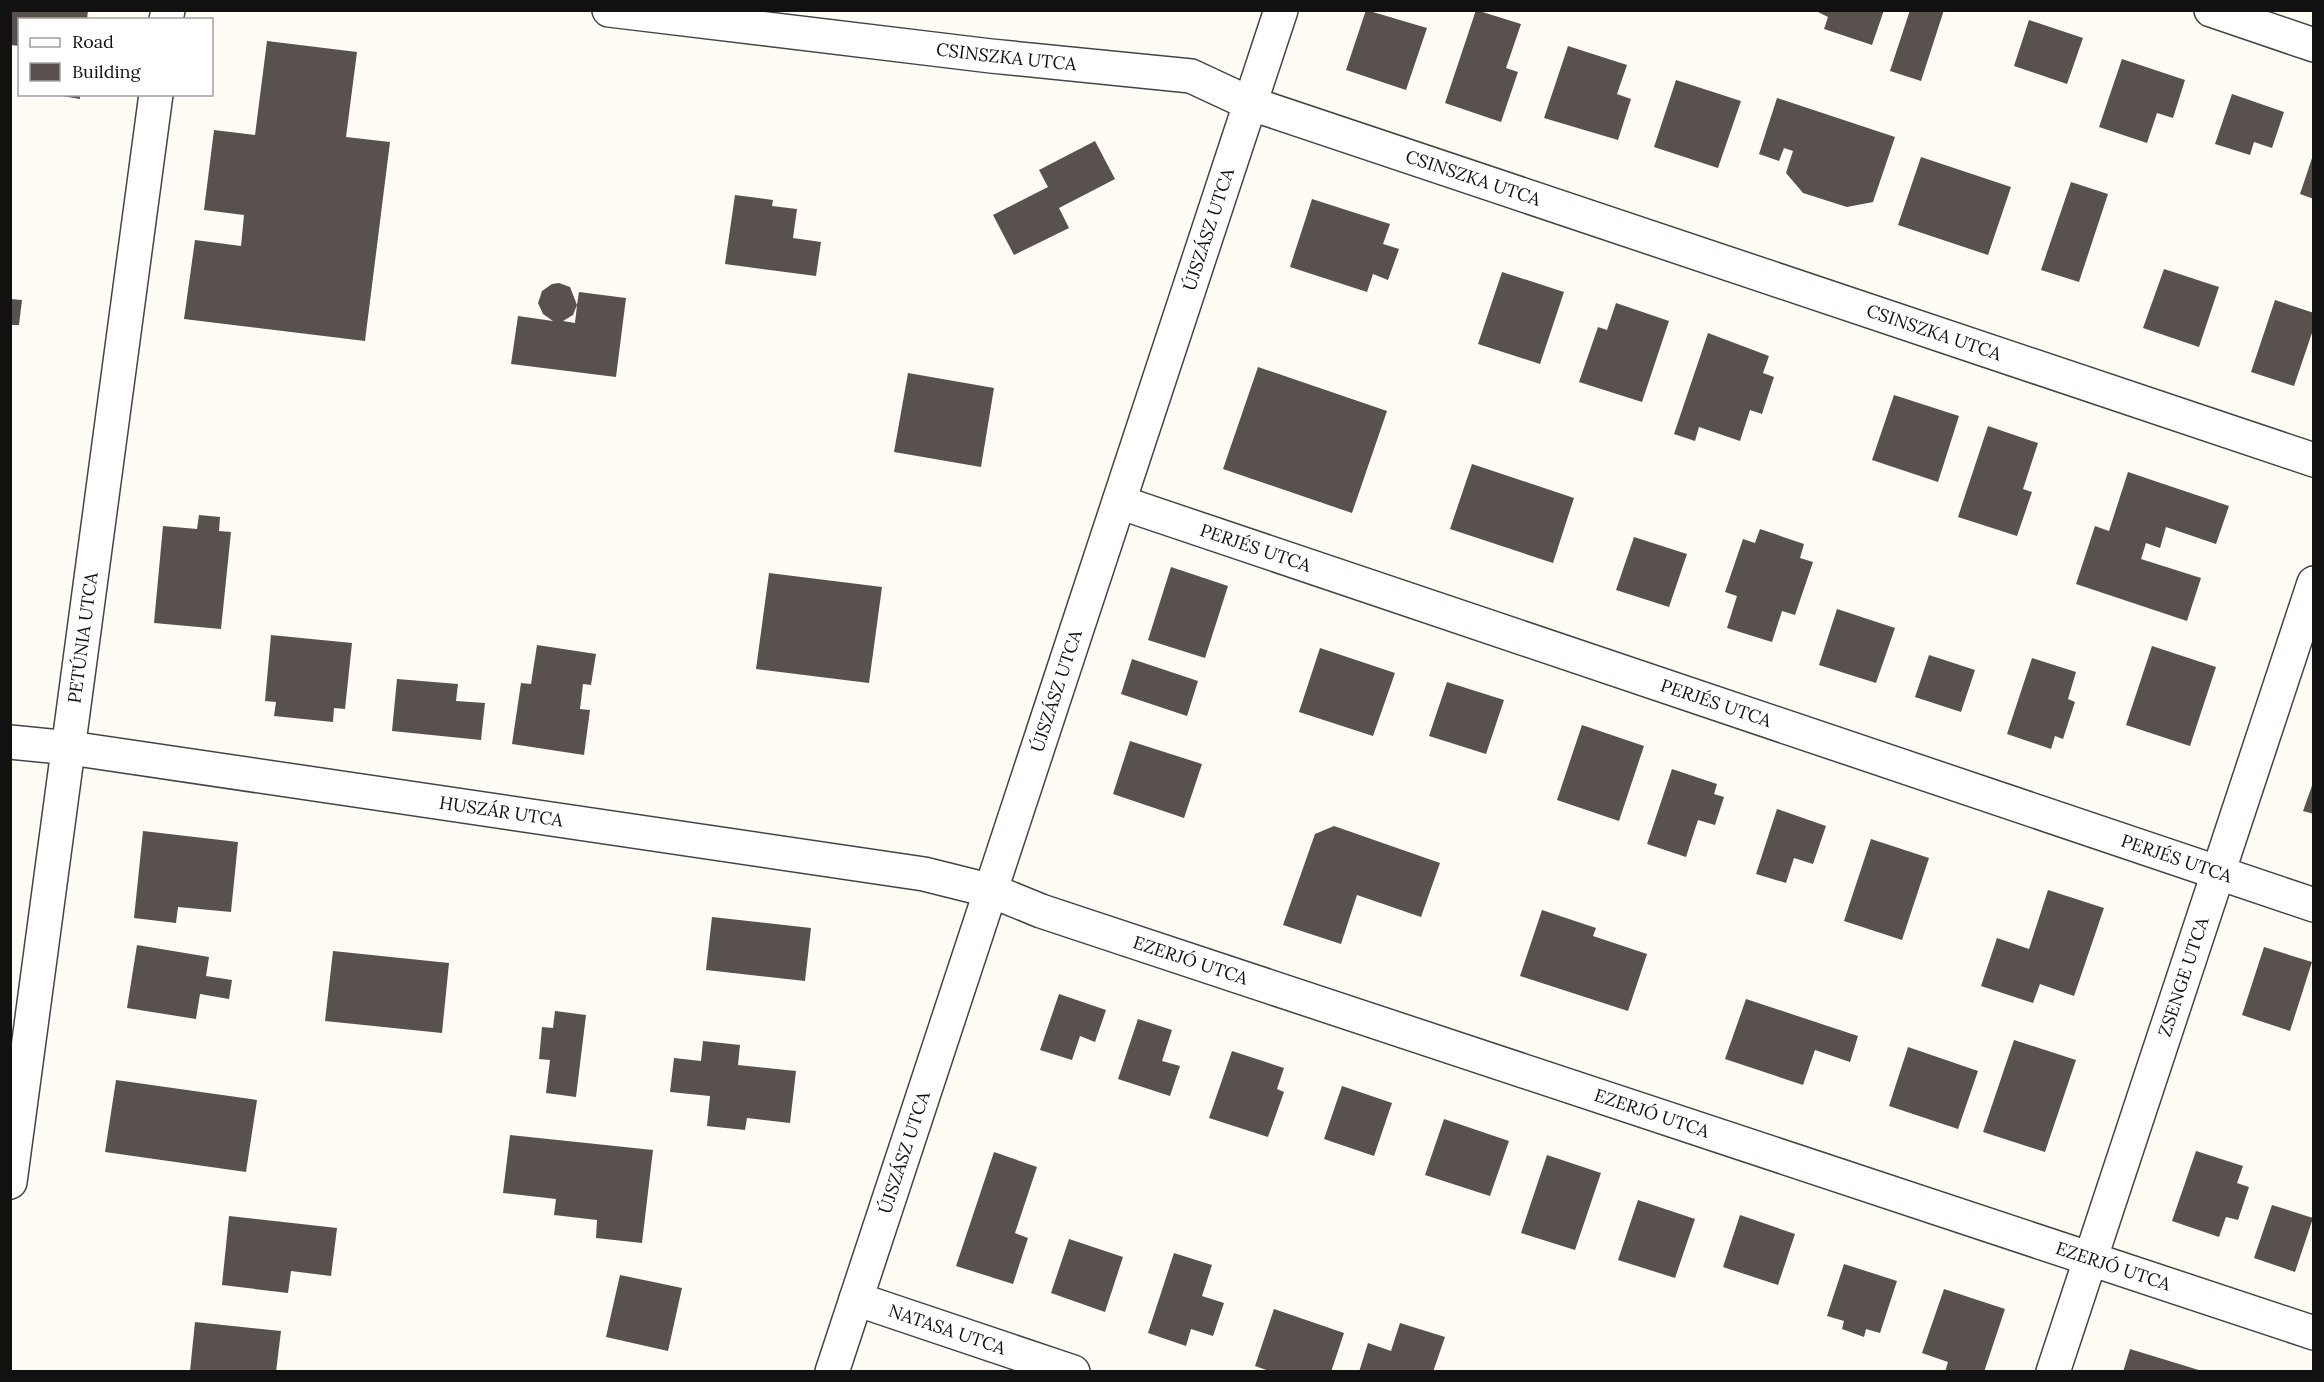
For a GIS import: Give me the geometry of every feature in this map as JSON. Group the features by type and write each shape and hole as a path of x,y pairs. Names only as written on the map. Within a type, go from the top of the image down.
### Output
{"street":[{"name":"CSINSZKA UTCA","path":"609,10 991,56 1191,76 1249,103 2313,460"},
{"name":"ÚJSZÁSZ UTCA","path":"832,1371 1281,10"},
{"path":"2211,10 2313,45"},
{"name":"PETÚNIA UTCA","path":"10,1182 156,96"},
{"name":"PERJÉS UTCA","path":"1119,502 2313,904"},
{"name":"ZSENGE UTCA","path":"2053,1371 2313,583"},
{"name":"HUSZÁR UTCA","path":"10,742 70,748 924,874 992,891"},
{"name":"EZERJÓ UTCA","path":"992,891 1041,911 1968,1218 2090,1261 2313,1333"},
{"name":"NATASA UTCA","path":"856,1299 1072,1371"}],"building":[{"path":"10,10 88,10 87,18 18,18 18,46 10,45"},
{"path":"1366,10 1427,28 1406,90 1346,70"},
{"path":"1476,10 1521,24 1506,68 1518,72 1501,122 1445,103"},
{"path":"1814,10 1884,10 1872,45 1824,29 1828,17"},
{"path":"1910,10 1944,10 1921,81 1890,71"},
{"path":"2029,20 2083,38 2067,84 2014,66"},
{"path":"267,41 357,52 346,137 390,142 365,341 184,319 195,240 241,246 244,215 204,210 214,130 255,135"},
{"path":"1568,46 1627,65 1617,94 1631,99 1618,140 1544,118"},
{"path":"2122,59 2185,80 2173,118 2157,113 2147,143 2099,127"},
{"path":"1676,80 1741,101 1718,168 1654,147"},
{"path":"2232,94 2284,112 2272,148 2254,142 2250,155 2215,144"},
{"path":"63,96 80,96 80,99"},
{"path":"1777,98 1895,137 1873,202 1847,207 1803,193 1786,173 1793,151 1784,148 1779,161 1759,154"},
{"path":"1095,141 1115,179 1059,208 1069,228 1014,255 993,215 1048,187 1039,170"},
{"path":"2314,155 2314,199 2300,194"},
{"path":"1921,157 2011,187 1988,255 1898,225"},
{"path":"2071,182 2108,194 2079,282 2041,270"},
{"path":"735,195 773,200 772,206 797,209 793,238 821,242 816,276 725,264"},
{"path":"1312,199 1390,224 1383,244 1399,249 1388,280 1373,274 1367,292 1290,267"},
{"path":"2164,269 2219,287 2199,347 2143,328"},
{"path":"1502,272 1564,292 1540,364 1478,344"},
{"path":"559,283 570,287 577,305 579,292 626,298 616,377 511,364 518,316 553,321 543,314 538,303 542,291 552,284","holes":["577,305 575,323 563,321 573,315"]},
{"path":"10,299 22,300 19,325 10,325"},
{"path":"2275,300 2314,313 2314,327 2294,386 2251,372"},
{"path":"1616,303 1669,321 1642,402 1579,382 1598,327 1607,330"},
{"path":"1708,333 1769,356 1763,373 1774,377 1762,414 1750,410 1740,441 1699,427 1695,441 1674,434"},
{"path":"1258,367 1387,411 1352,513 1223,469"},
{"path":"908,373 994,388 981,467 894,452"},
{"path":"1894,395 1959,416 1938,482 1872,460"},
{"path":"1988,426 2038,443 2023,489 2032,492 2017,536 1958,517"},
{"path":"1472,464 1574,498 1553,563 1450,529"},
{"path":"2128,472 2229,506 2216,544 2166,527 2160,548 2146,543 2141,559 2201,578 2187,621 2076,584 2095,526 2109,531"},
{"path":"199,515 220,517 219,531 231,532 221,629 154,623 163,526 197,529"},
{"path":"1760,529 1804,544 1800,558 1813,562 1795,615 1782,611 1772,642 1727,628 1737,596 1725,592 1743,539 1755,543"},
{"path":"1634,537 1687,554 1669,607 1616,590"},
{"path":"1171,567 1228,586 1205,658 1148,640"},
{"path":"769,573 882,587 869,683 756,669"},
{"path":"1837,609 1895,628 1876,683 1819,665"},
{"path":"271,635 352,643 345,709 334,708 333,722 274,716 276,702 265,701"},
{"path":"537,645 596,654 591,685 583,684 580,709 590,710 584,755 512,744 521,683 531,684"},
{"path":"2152,646 2216,667 2190,746 2126,725"},
{"path":"1320,648 1395,673 1373,736 1299,712"},
{"path":"1929,655 1975,670 1961,712 1915,697"},
{"path":"2032,658 2076,672 2068,699 2075,702 2063,739 2055,736 2051,749 2007,734"},
{"path":"1132,659 1198,681 1187,716 1121,694"},
{"path":"397,679 458,684 456,701 485,703 481,740 392,731"},
{"path":"1447,682 1504,700 1486,754 1429,736"},
{"path":"1582,725 1644,746 1619,821 1557,800"},
{"path":"1130,741 1202,764 1184,818 1113,794"},
{"path":"1672,769 1717,784 1714,794 1724,797 1715,825 1698,820 1686,857 1647,844"},
{"path":"2314,780 2314,814 2303,811"},
{"path":"1777,809 1826,826 1813,864 1794,858 1786,883 1756,874"},
{"path":"1334,826 1440,863 1421,917 1357,895 1341,944 1283,925 1315,834"},
{"path":"143,831 238,842 231,912 178,907 176,923 134,918"},
{"path":"1871,839 1929,858 1902,940 1844,921"},
{"path":"2048,890 2104,908 2074,996 2040,984 2033,1003 1981,986 1997,938 2029,949"},
{"path":"1542,910 1596,928 1593,936 1647,954 1628,1011 1520,976"},
{"path":"712,917 811,928 805,981 706,970"},
{"path":"137,945 209,957 206,976 232,980 229,999 200,994 196,1019 127,1008"},
{"path":"2264,947 2312,962 2290,1031 2242,1015"},
{"path":"333,951 449,963 442,1033 325,1021"},
{"path":"1059,994 1106,1010 1095,1042 1080,1036 1072,1060 1040,1050"},
{"path":"1746,999 1858,1036 1850,1062 1815,1050 1803,1085 1725,1059"},
{"path":"555,1011 586,1015 576,1097 546,1093 550,1060 539,1059 542,1027 553,1028"},
{"path":"1138,1019 1172,1030 1162,1061 1180,1066 1170,1096 1118,1079"},
{"path":"2014,1040 2076,1060 2045,1152 1983,1132"},
{"path":"703,1041 740,1045 738,1065 796,1071 790,1123 747,1118 745,1130 707,1126 710,1096 670,1092 674,1058 701,1061"},
{"path":"1908,1047 1978,1071 1958,1129 1889,1106"},
{"path":"1232,1051 1284,1068 1277,1089 1284,1092 1268,1137 1209,1118"},
{"path":"116,1080 257,1100 246,1172 105,1152"},
{"path":"1342,1086 1392,1103 1374,1156 1324,1139"},
{"path":"1444,1119 1509,1141 1490,1196 1425,1175"},
{"path":"510,1135 653,1150 642,1243 596,1238 597,1220 554,1215 556,1199 503,1193"},
{"path":"2196,1151 2243,1166 2237,1183 2249,1187 2238,1220 2226,1217 2219,1237 2172,1221"},
{"path":"994,1152 1037,1167 1015,1233 1028,1238 1013,1284 956,1266"},
{"path":"1547,1155 1601,1173 1575,1250 1521,1233"},
{"path":"1638,1200 1695,1219 1675,1278 1618,1260"},
{"path":"2272,1205 2313,1218 2295,1272 2254,1258"},
{"path":"1740,1215 1795,1234 1778,1285 1723,1267"},
{"path":"229,1216 337,1228 331,1276 291,1271 288,1293 222,1285"},
{"path":"1069,1239 1123,1257 1105,1312 1051,1293"},
{"path":"1174,1253 1212,1265 1202,1296 1224,1303 1213,1336 1191,1329 1186,1346 1148,1333"},
{"path":"1844,1264 1897,1281 1880,1333 1866,1329 1864,1337 1842,1329 1844,1321 1827,1316"},
{"path":"620,1275 682,1288 668,1351 606,1337"},
{"path":"1944,1289 2005,1309 1984,1372 1945,1372 1948,1362 1922,1353"},
{"path":"1274,1309 1344,1333 1331,1372 1272,1372 1255,1366"},
{"path":"195,1322 281,1331 276,1372 190,1371"},
{"path":"1400,1323 1445,1337 1433,1372 1359,1372 1368,1343 1391,1351"},
{"path":"2130,1349 2202,1371 2202,1372 2123,1372"}]}
